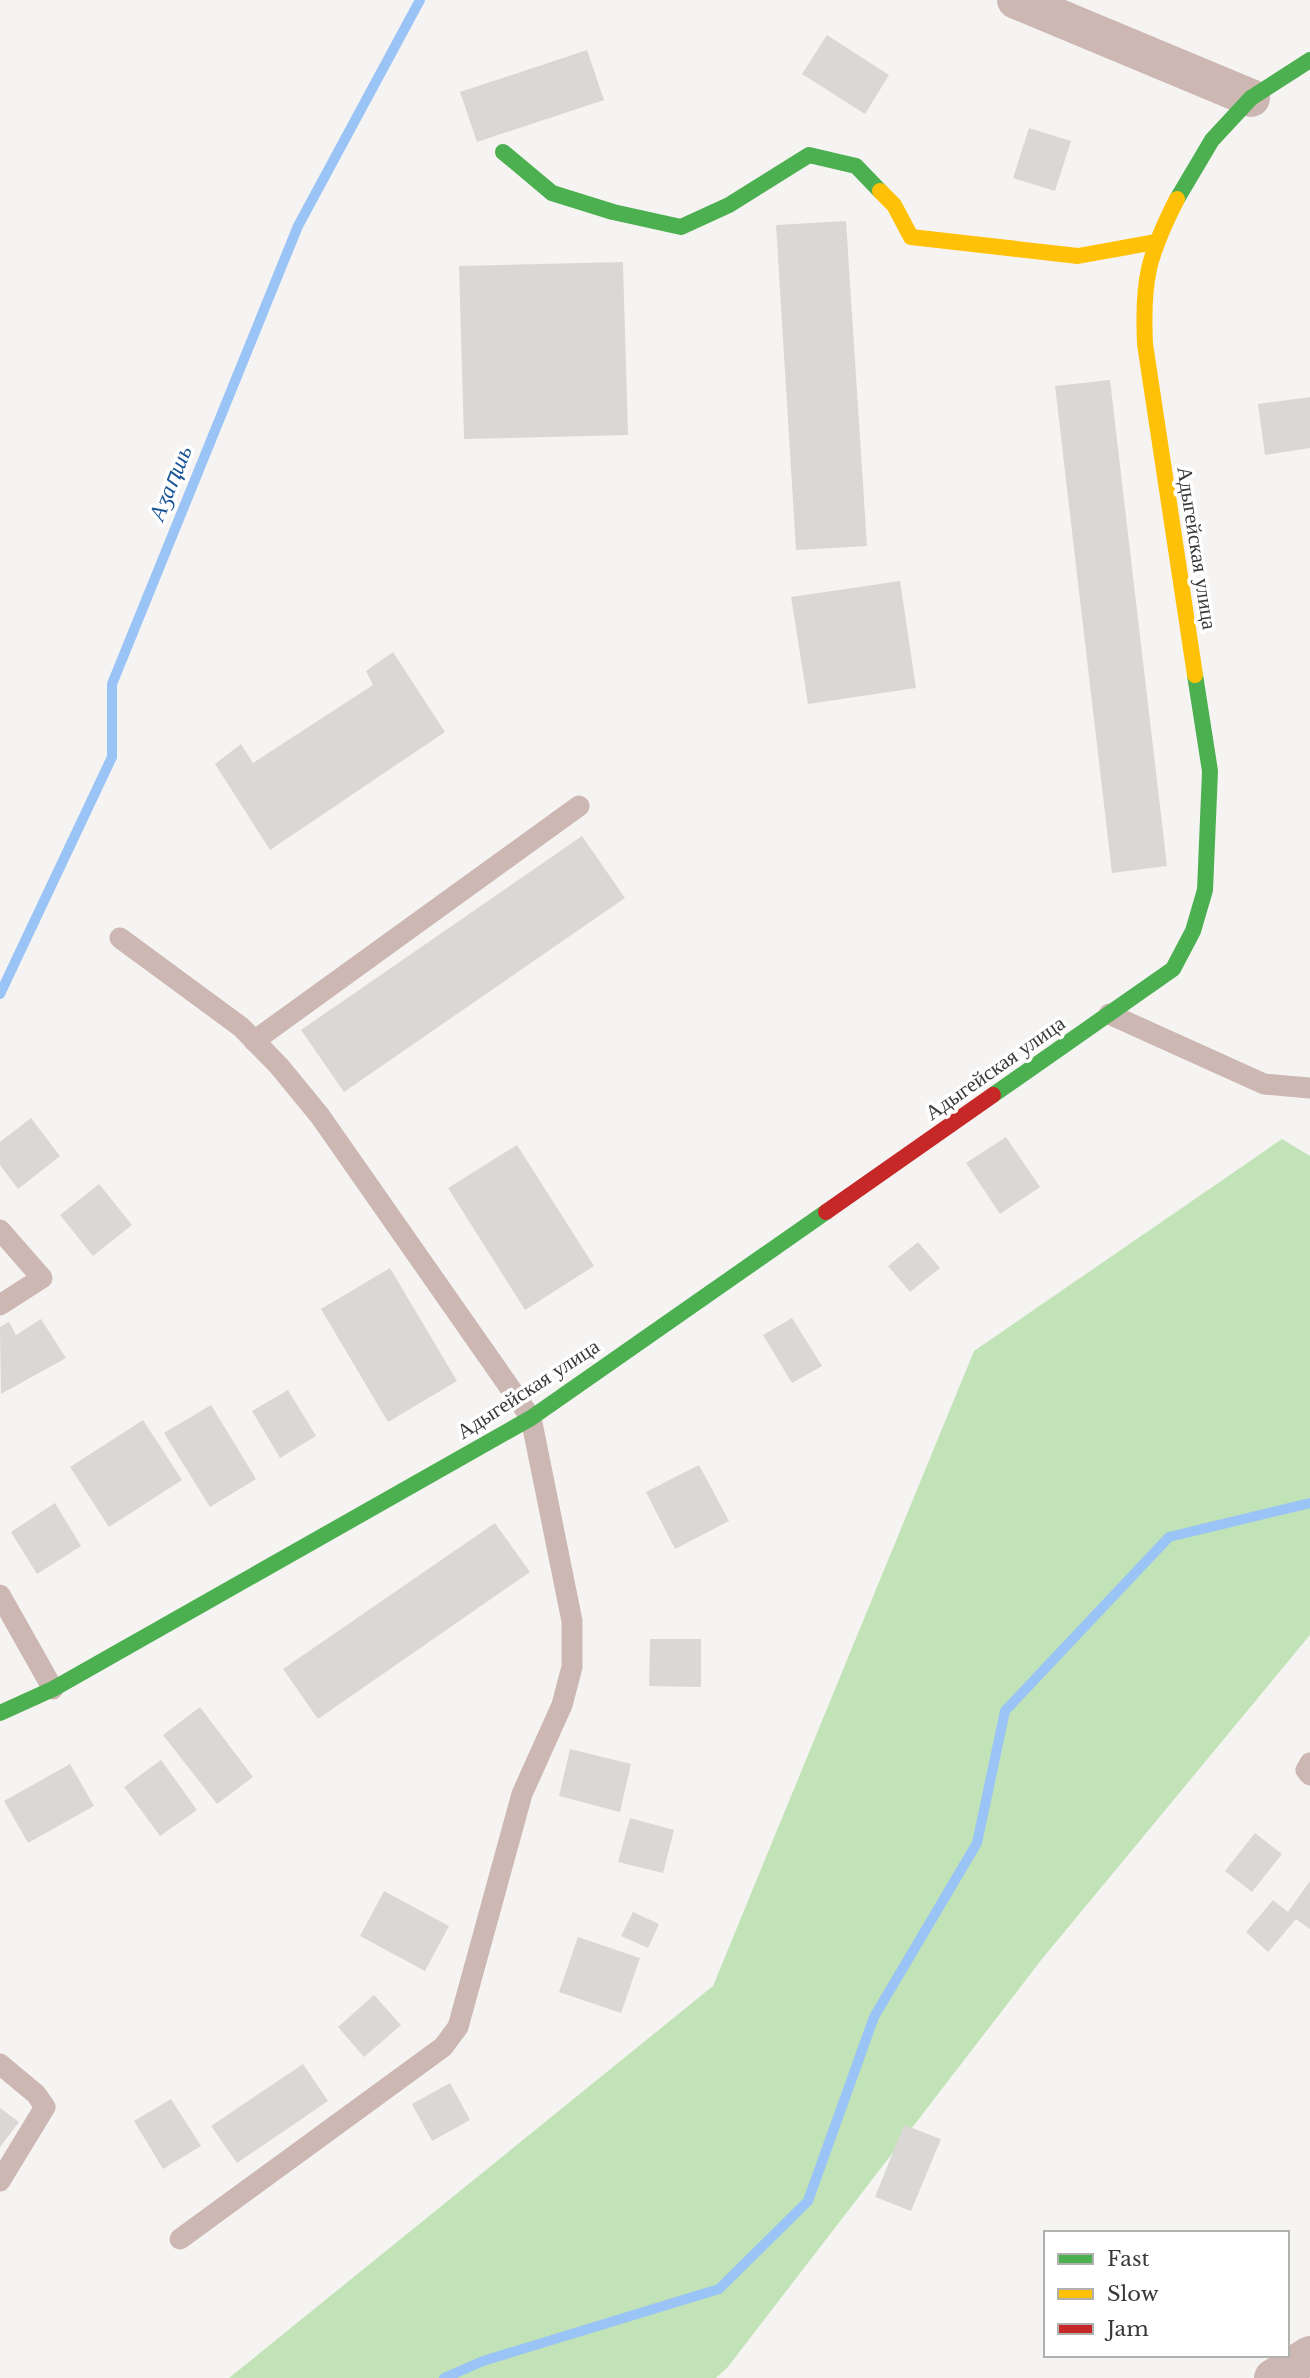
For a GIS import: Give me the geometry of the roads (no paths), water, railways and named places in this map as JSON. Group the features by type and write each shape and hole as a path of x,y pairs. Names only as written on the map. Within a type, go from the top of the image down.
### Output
{"street":[{"path":"1016,0 1251,97"},
{"name":"Адыгейская улица","path":"0,1713 53,1689 531,1418 1173,969 1193,931 1205,890 1210,771 1145,344 1143,293 1155,242 1212,140 1251,97 1310,60"},
{"path":"503,152 552,193 613,212 681,227 729,205 763,181 809,155 856,166 894,205 911,237 1078,256 1155,242"},
{"path":"1273,2378 1310,2355"}],"lane":[{"path":"254,1041 579,806"},
{"path":"120,938 241,1027 320,1116 531,1418 572,1621 572,1667 562,1705 522,1794 458,2027 443,2047 180,2239"},
{"path":"1109,1014 1264,1084 1310,1088"},
{"path":"0,1230 42,1278 0,1305"},
{"path":"0,1595 53,1689"},
{"path":"1310,1763 1306,1770 1310,1774"},
{"path":"0,2064 36,2094 45,2107 0,2181"}],"waterway":[{"name":"Аӡаԥшь","path":"0,994 112,757 112,684 298,226 420,0"},
{"path":"444,2378 483,2361 719,2289 808,2201 874,2017 977,1843 1005,1711 1169,1537 1310,1503"}]}
